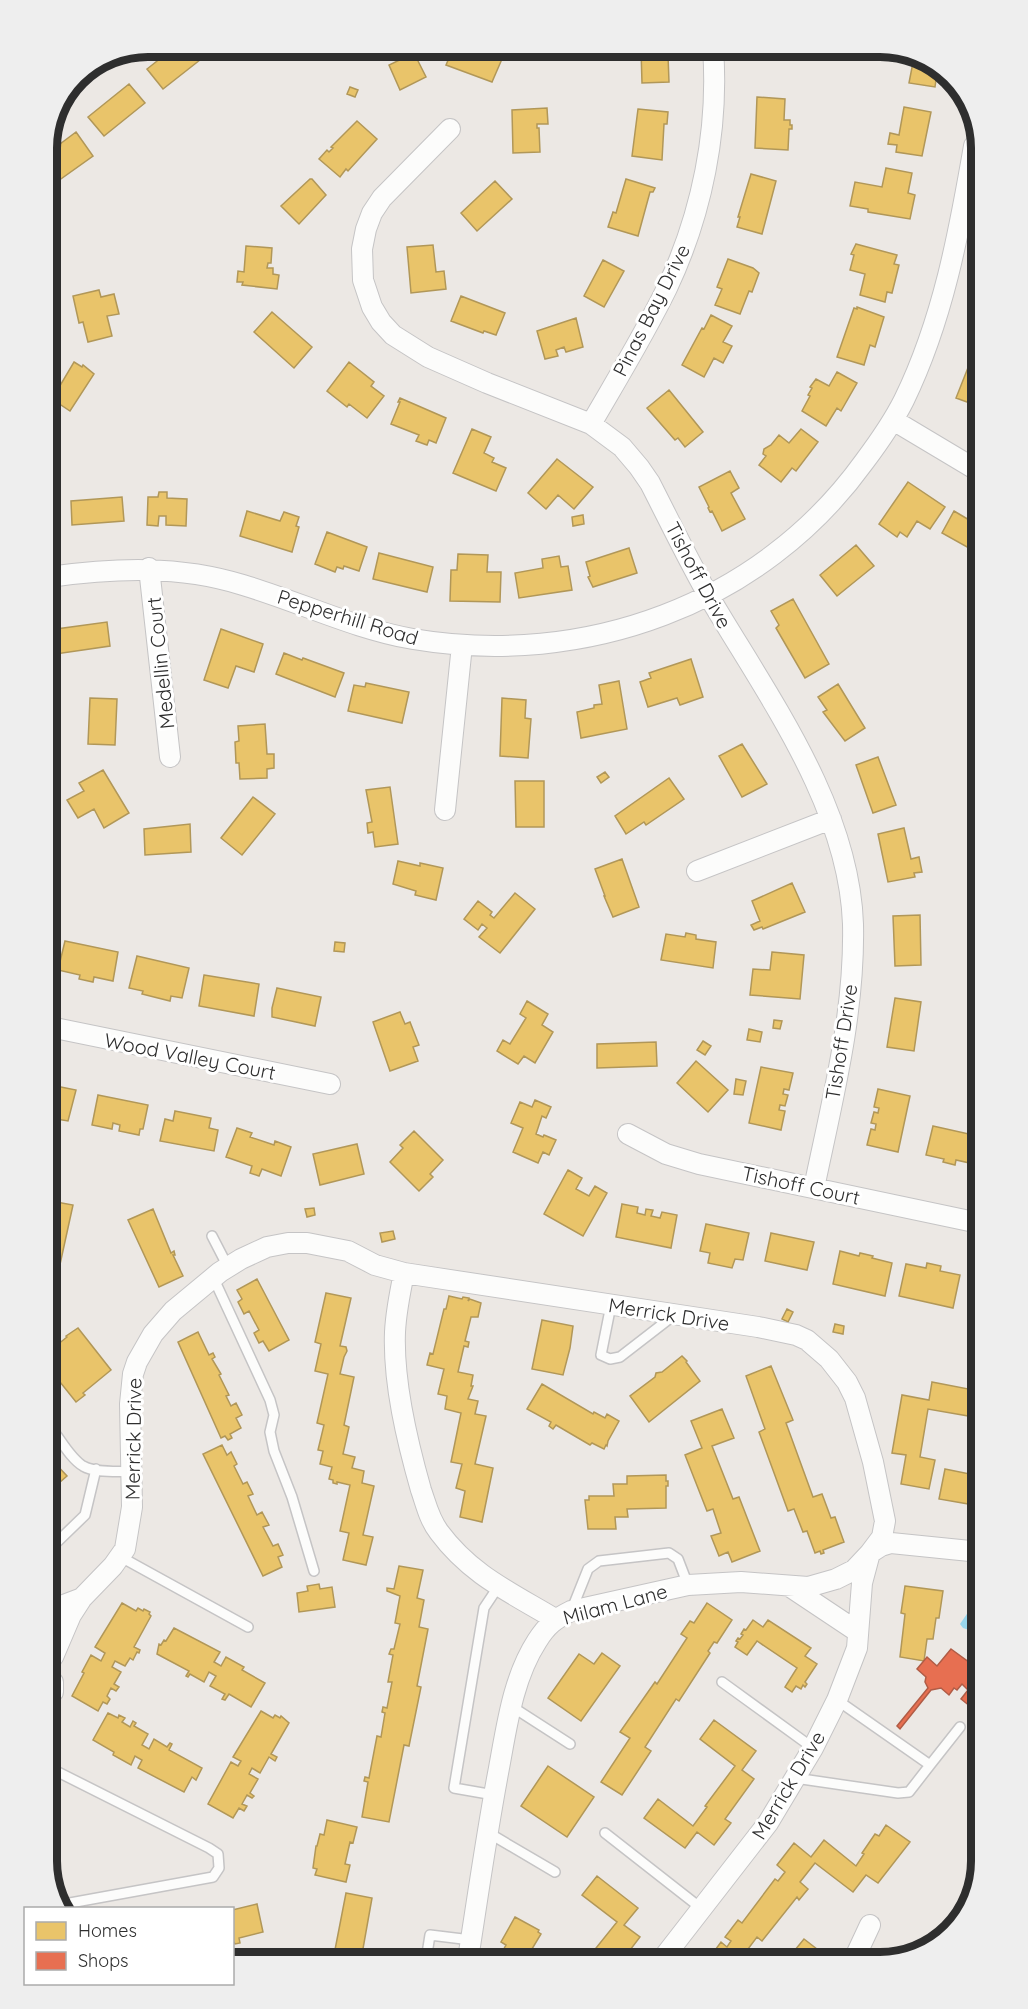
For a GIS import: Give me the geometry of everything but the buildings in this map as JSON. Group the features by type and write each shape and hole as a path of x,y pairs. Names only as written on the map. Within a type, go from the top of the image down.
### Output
{"street":[{"name":"Pinas Bay Drive","path":"591,424 668,286 687,240 703,185 709,151 715,78 713,57"},
{"name":"Tishoff Drive","path":"450,129 382,198 372,213 362,249 363,280 372,307 381,322 393,335 428,357 591,424 622,447 650,483 709,596 809,768 831,819 851,903 852,986 838,1071 814,1188"},
{"name":"Pepperhill Road","path":"57,576 87,571 149,568 210,576 241,584 386,633 462,645 540,645 595,636 658,618 709,596 768,559 805,530 854,476 893,420 913,379 936,321 954,250 971,162"},
{"path":"893,420 971,467"},
{"name":"Medellin Court","path":"149,568 170,757"},
{"path":"445,810 462,645"},
{"path":"697,871 831,819"},
{"name":"Wood Valley Court","path":"57,1028 330,1084"},
{"name":"Tishoff Court","path":"628,1134 666,1154 699,1164 971,1221"},
{"name":"Merrick Drive","path":"57,1647 66,1625 82,1598 97,1584 125,1549 131,1518 130,1404 133,1374 137,1362 153,1334 173,1311 221,1272 267,1247 288,1243 307,1243 348,1251 375,1264 404,1273 758,1327 796,1335 807,1340 829,1359 847,1382 855,1398 880,1492 885,1521 882,1537 870,1553 862,1583 857,1648 837,1700 813,1748 768,1823 668,1952"},
{"path":"404,1273 395,1331 395,1359 414,1465 429,1516 438,1532 482,1577 498,1587 563,1615"},
{"name":"Milam Lane","path":"470,1950 487,1832 511,1706 528,1657 538,1639 563,1615 688,1585 741,1582 808,1587 836,1579 854,1570 870,1553 880,1546 891,1543 971,1551"},
{"path":"789,1586 858,1632"},
{"name":"Merrick Drive","path":"57,1607 82,1598"},
{"path":"857,1952 870,1925"}],"lane":[{"path":"212,1236 221,1272 270,1400 274,1415 270,1432 274,1451 292,1497 314,1571"},
{"path":"611,1305 601,1355 610,1359 620,1357 675,1314"},
{"path":"57,1435 84,1467 131,1472"},
{"path":"57,1542 85,1515 96,1469"},
{"path":"563,1615 588,1569 599,1561 669,1553 678,1559 688,1585"},
{"path":"119,1556 248,1626"},
{"path":"494,1795 454,1788 484,1608 498,1587"},
{"path":"722,1682 813,1748"},
{"path":"837,1700 930,1765"},
{"path":"511,1706 570,1744"},
{"path":"795,1778 898,1793 909,1791 960,1727"},
{"path":"57,1772 218,1854 219,1868 213,1877 68,1903"},
{"path":"487,1832 555,1872"},
{"path":"605,1833 702,1909"},
{"path":"427,1952 430,1935 470,1950"}],"water":[{"path":"971,1608 971,1630 963,1628 960,1624"}]}
